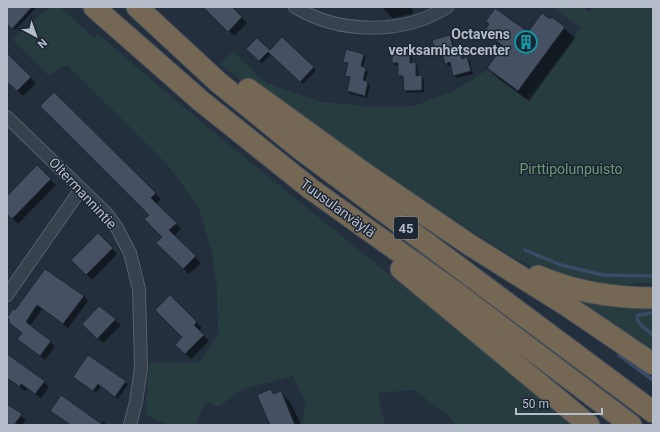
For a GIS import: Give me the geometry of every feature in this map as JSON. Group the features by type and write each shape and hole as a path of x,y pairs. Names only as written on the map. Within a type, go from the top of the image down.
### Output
{"highway":[{"name":"Tuusulanväylä","path":"94,7 201,101 311,189 458,294 631,425"},
{"name":"Tuusulanväylä","path":"136,7 168,34 218,82 299,148 653,412"},
{"path":"168,34 211,62 367,175 470,245 566,305 653,364"},
{"path":"311,189 359,235 589,425"},
{"path":"470,245 558,285 598,294 634,298 653,298"}],"street":[{"path":"295,7 313,16 343,26 371,28 412,22 448,7"},
{"name":"Oltermannintie","path":"7,117 106,213 124,240 130,253 140,289 141,368 136,402 130,425"},
{"path":"7,295 81,189"}],"green space":[{"path":"51,7 60,7 94,38 98,34 276,183 578,425 456,425 452,419 414,390 378,393 385,425 303,425 302,422 306,404 293,376 243,389 218,407 206,401 195,425 169,425 145,415 149,363 199,362 218,335 217,287 212,253 198,206 167,164 67,65 48,75 12,39"},
{"name":"Pirttipolunpuisto","path":"552,7 583,7 590,12 592,7 653,7 653,283 632,283 624,290 550,275 507,254 458,222 380,176 263,97 220,64 233,51 266,83 322,102 365,106 414,106 455,90 487,70 526,99 581,28"},
{"path":"563,297 653,304 653,360"}],"building":[{"path":"9,7 32,7 12,29 7,24 7,10"},
{"path":"203,7 232,7 242,17 228,32"},
{"name":"Octavens verksamhetscenter","path":"495,8 528,32 542,13 550,19 552,17 565,27 518,91 487,68 503,46 484,32 489,24 486,21"},
{"path":"450,35 453,47 459,46 462,59 467,57 471,71 453,76 450,62 445,64 441,51 436,52 432,40"},
{"path":"282,37 314,67 300,82 268,52 259,61 246,49 257,38 270,50"},
{"path":"346,49 364,54 361,66 366,68 363,80 368,82 365,96 347,91 350,77 345,76 348,63 343,62"},
{"path":"392,50 410,50 410,63 416,62 416,76 422,75 422,90 404,91 403,76 398,76 398,63 392,63"},
{"path":"7,53 31,77 17,91 7,82"},
{"path":"54,92 156,193 151,198 177,223 169,230 196,256 183,269 156,243 162,237 144,219 149,215 40,106"},
{"path":"37,165 51,179 12,219 7,214 7,196"},
{"path":"98,233 113,248 86,275 71,260"},
{"path":"45,269 84,296 63,324 37,305 26,322 51,341 40,356 17,339 22,333 8,322 10,320 7,318 13,309 15,310"},
{"path":"170,295 197,322 194,325 204,335 185,354 175,345 182,337 155,310"},
{"path":"99,306 116,319 97,339 82,324"},
{"path":"7,354 45,381 35,394 21,384 20,387 7,378"},
{"path":"88,355 126,381 115,397 98,384 93,391 73,377"},
{"path":"271,389 273,394 281,391 295,425 270,425 257,395"},
{"path":"61,395 103,425 71,425 50,411"},
{"path":"7,404 22,414 14,425 7,423"}],"waterway":[{"path":"525,250 561,265 603,275 653,276"},
{"path":"653,313 638,315 637,320 653,335"},
{"path":"619,355 653,380"}],"place":[{"name":"Octavens verksamhetscenter","path":"526,42"}]}
